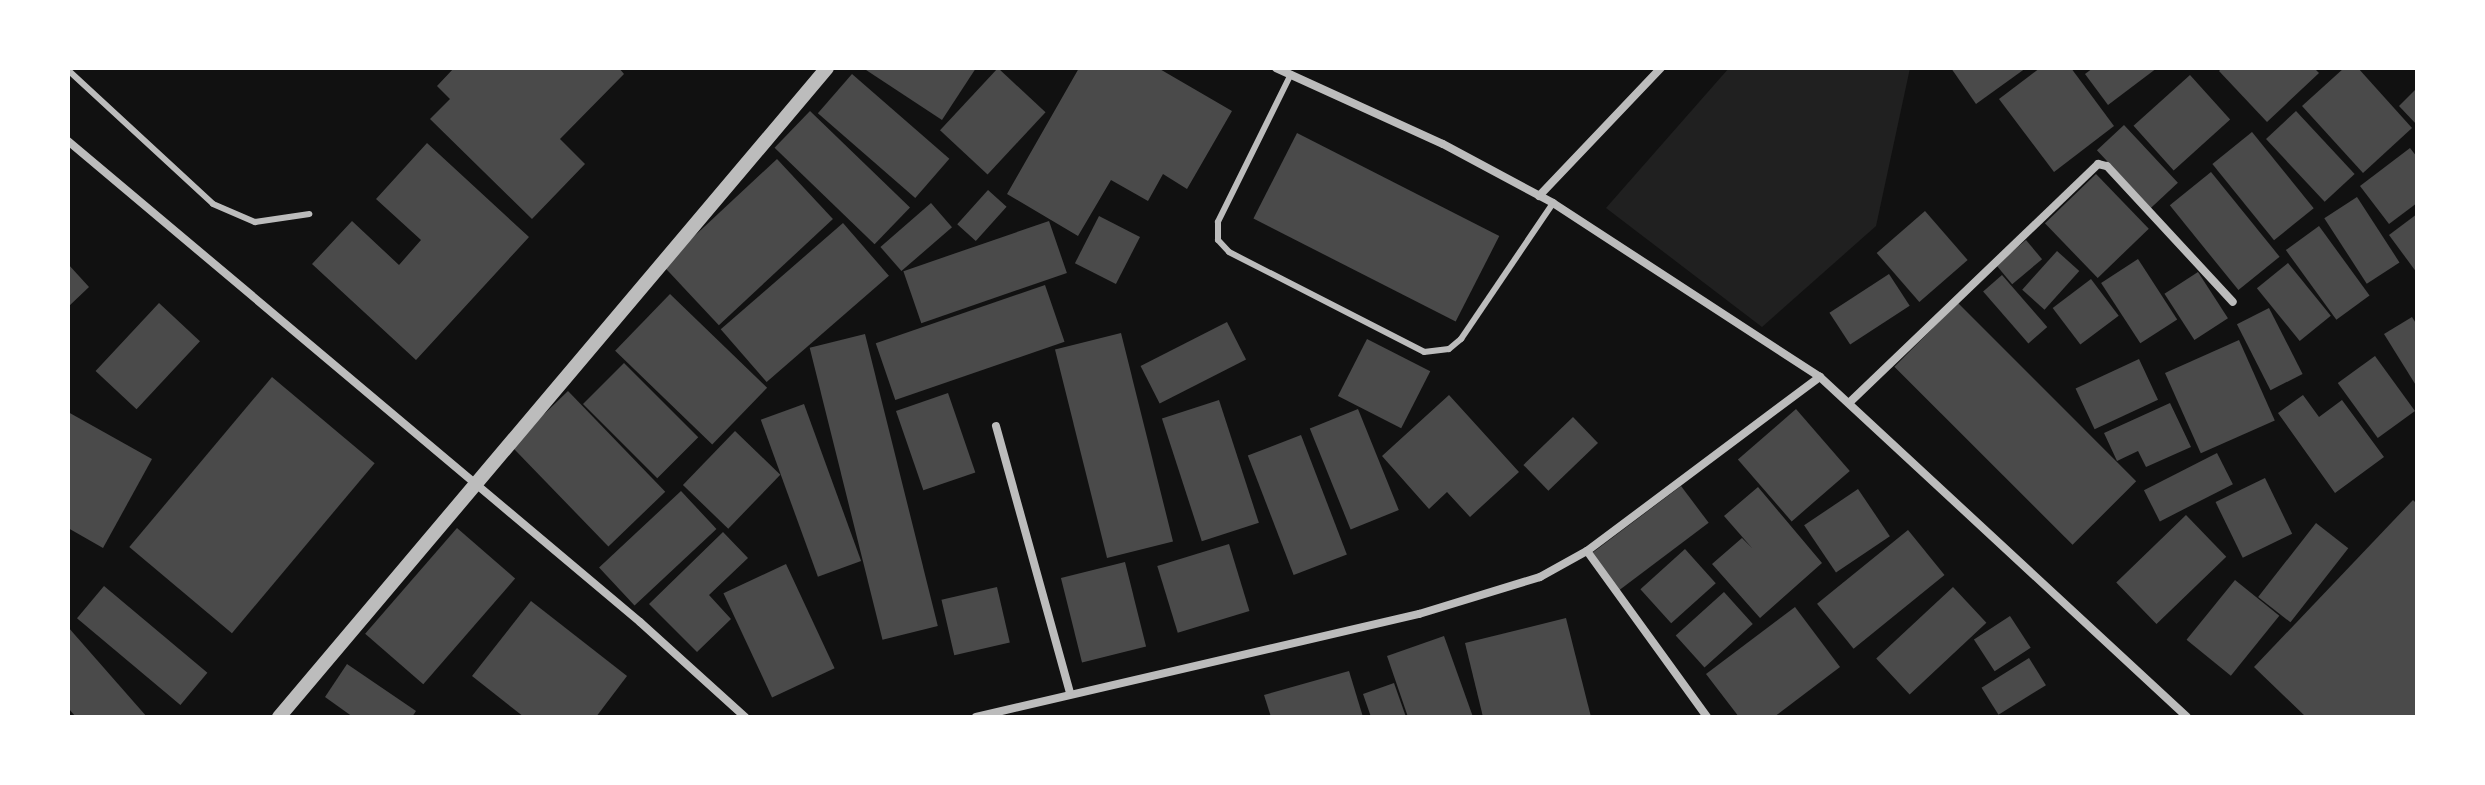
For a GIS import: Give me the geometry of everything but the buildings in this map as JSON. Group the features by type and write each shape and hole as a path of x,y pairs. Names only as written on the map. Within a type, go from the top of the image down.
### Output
{"street":[{"path":"279,717 473,483 827,68"},
{"path":"1276,68 1443,144 1553,203 1820,377 2187,717"},
{"path":"1539,196 1661,68"},
{"path":"68,141 745,717"},
{"path":"1850,402 2098,164 2107,166 2233,302"},
{"path":"976,717 1419,614 1540,577 1587,551 1820,377"},
{"path":"996,426 1070,693"},
{"path":"1587,551 1707,717"}],"lane":[{"path":"68,70 213,204 255,222 309,214"},
{"path":"1291,74 1218,222 1218,240 1229,252 1424,352 1449,349 1461,339 1553,203"}],"shaded area":[{"path":"1729,68 1910,68 1876,226 1762,327 1606,208"}]}
